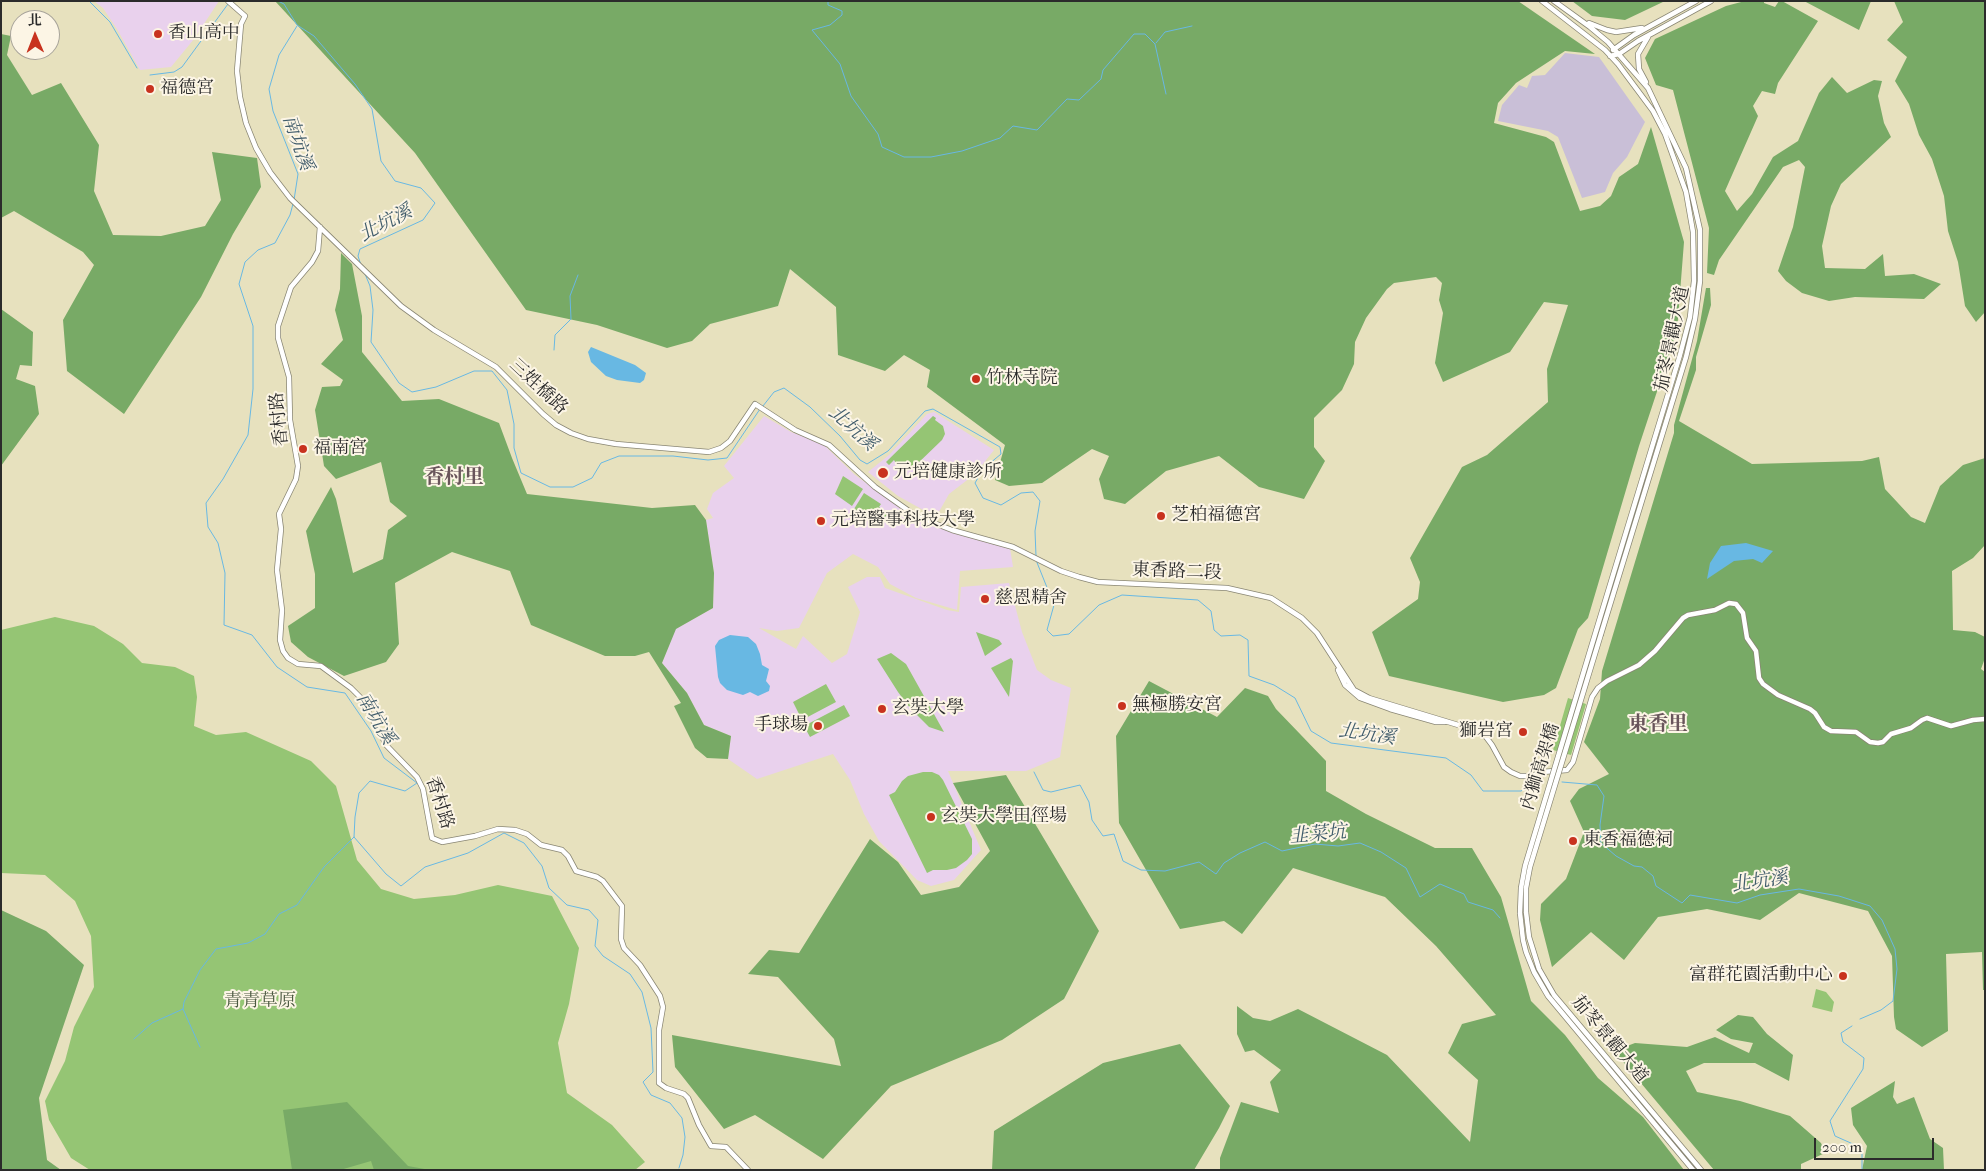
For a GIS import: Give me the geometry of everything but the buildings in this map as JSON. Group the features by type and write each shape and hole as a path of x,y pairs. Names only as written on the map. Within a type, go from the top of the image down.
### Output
{"street":[{"path":"228,1 245,16 241,24 237,71 246,123 256,148 270,172 290,198 320,227"},
{"name":"茄苳景觀大道","path":"1542,1 1592,39 1610,56 1653,111 1675,158 1686,192 1693,232 1694,281 1690,317 1680,356 1596,631"},
{"name":"茄苳景觀大道","path":"1554,1 1577,16 1614,48 1648,88 1686,168 1700,230 1700,281 1695,319 1686,357 1601,634"},
{"path":"1610,56 1614,48 1696,1"},
{"path":"1610,56 1618,54 1710,1"},
{"path":"1577,16 1595,26 1616,32 1648,27"},
{"path":"1648,88 1638,62 1638,54 1651,34"},
{"name":"三姓橋路","path":"320,227 408,310 434,330 496,367 529,401 556,425 588,439 616,444 709,452 722,448 730,441 757,405 795,430 829,445 869,482 916,516 958,532 1013,547 1027,555"},
{"name":"香村路","path":"320,227 318,251 312,262 292,287 278,326 278,338 289,377 290,420 298,466 296,479 279,514 281,536 277,570 282,610 280,640 283,651 288,658 298,664 321,666 351,688 361,698 386,746 416,777 423,789 432,838 442,842 475,836 498,829 515,830 526,834 541,845 562,850 568,856 576,871 597,877 603,881 622,906 621,939 624,948 640,964 660,996 663,1007 659,1030 659,1083 666,1088 684,1094 688,1098 699,1125 711,1146 721,1146 731,1150 748,1170"},
{"name":"東香路二段","path":"1027,555 1061,570 1098,582 1237,588 1271,598 1302,618 1320,636 1348,683 1361,695 1478,731 1486,737 1502,764 1511,772 1520,776 1532,776 1542,772 1567,770 1573,762 1592,697 1598,688 1639,664 1655,651 1683,618 1688,615 1715,610 1730,603 1736,604 1743,613 1747,638 1756,651 1760,678 1763,684 1778,695 1810,709 1824,727 1831,731 1856,732 1870,742 1878,743 1883,742 1891,734 1912,728 1927,718 1950,726 1985,719"},
{"name":"內獅高架橋","path":"1520,913 1524,866 1596,631"},
{"name":"內獅高架橋","path":"1526,912 1526,888 1530,867 1601,634"},
{"name":"茄苳景觀大道","path":"1526,912 1528,937 1539,969 1554,995 1701,1170"},
{"name":"茄苳景觀大道","path":"1520,913 1526,952 1534,972 1548,996 1693,1170"}],"shaded area":[{"name":"香山高中","path":"94,1 219,1 194,39 171,67 140,70 103,8"},
{"path":"1565,53 1599,57 1645,122 1627,157 1613,173 1605,192 1582,198 1558,137 1548,131 1498,121 1502,105 1519,85 1527,88 1532,76 1545,75"},
{"name":"元培醫事科技大學","path":"934,412 994,450 975,474 949,494 936,517 898,496 868,472 889,455 927,414"},
{"name":"玄奘大學","path":"764,416 791,432 823,444 855,475 911,515 1010,548 1013,567 960,571 957,610 916,598 890,584 878,567 853,554 827,573 799,628 777,631 759,628 796,649 803,636 832,663 847,654 860,612 848,587 867,577 880,577 885,588 947,610 959,612 961,587 1009,583 1022,632 1037,670 1051,680 1071,688 1060,757 1026,771 948,771 981,850 954,880 931,886 917,880 879,841 864,814 850,780 833,754 757,779 728,759 731,736 704,725 687,693 662,663 675,629 713,608 714,573 706,520 713,518 707,509 713,493 734,478 724,466"}],"green space":[{"path":"275,1 1518,1 1595,54 1565,51 1516,83 1498,103 1494,123 1546,137 1554,142 1580,211 1600,206 1611,196 1619,177 1638,164 1651,127 1684,242 1677,331 1639,446 1588,618 1578,629 1556,688 1544,695 1503,702 1389,676 1372,632 1418,599 1420,582 1410,558 1462,467 1487,455 1548,402 1547,369 1568,305 1544,302 1510,352 1443,382 1435,363 1443,313 1439,300 1442,283 1436,277 1394,283 1387,289 1366,318 1355,342 1354,364 1342,390 1314,418 1314,447 1325,461 1304,499 1259,487 1219,456 1166,471 1125,504 1104,499 1099,479 1109,456 1092,449 1042,483 1009,486 995,480 1005,445 927,387 930,370 904,355 885,371 838,355 836,307 790,269 778,306 710,324 692,341 667,348 597,325 526,310 415,153"},
{"path":"1572,1 1665,1 1625,20 1592,16"},
{"path":"1745,1 1764,1 1764,3 1775,7 1779,1 1782,1 1818,21 1778,83 1775,94 1762,91 1753,106 1758,116 1725,191 1737,211 1752,194 1773,157 1798,141 1819,93 1832,77 1847,93 1874,80 1882,81 1878,96 1884,123 1891,137 1841,184 1831,206 1822,246 1825,268 1865,269 1883,254 1885,276 1914,274 1941,284 1924,299 1855,297 1829,301 1802,293 1786,281 1778,271 1793,227 1805,167 1799,160 1783,167 1719,260 1714,275 1707,273 1709,228 1673,90 1656,85 1645,58 1655,39 1726,6"},
{"path":"1804,1 1871,1 1859,30"},
{"path":"1894,1 1985,1 1985,312 1976,322 1965,306 1958,262 1948,231 1944,196 1932,159 1919,135 1909,104 1895,81 1907,57 1887,40 1903,22"},
{"path":"1,34 10,36 7,55 32,95 61,83 99,145 94,191 113,235 161,236 205,226 221,200 212,152 257,158 261,187 233,234 201,297 124,414 67,371 63,320 94,265 83,252 14,211 1,218"},
{"path":"341,253 352,264 362,316 362,352 402,401 439,399 499,423 527,494 652,508 695,505 706,520 714,573 713,608 676,629 662,663 687,693 704,725 731,736 728,759 707,758 695,748 674,706 681,703 649,652 635,656 605,656 531,625 510,571 452,552 395,583 399,644 386,662 344,676 308,657 291,642 288,626 315,608 315,574 306,531 331,487 336,499 353,573 383,559 388,530 407,516 390,502 381,462 336,479 324,466 315,410 322,387 340,386 343,380 321,364 343,340 335,310 340,289"},
{"path":"1706,288 1710,288 1711,305 1696,357 1696,370 1679,421 1752,464 1862,461 1879,457 1885,489 1911,517 1925,523 1940,486 1963,465 1985,458 1985,545 1973,558 1952,571 1953,630 1975,632 1985,637 1985,658 1981,669 1985,672 1985,990 1983,990 1982,952 1946,954 1948,1031 1922,1047 1896,1029 1892,956 1868,911 1799,893 1760,920 1707,909 1658,917 1624,960 1591,932 1552,967 1540,920 1541,904 1566,879 1584,832 1570,801 1579,789 1609,774 1584,742 1600,699 1602,671 1674,433 1674,425 1697,341"},
{"path":"1,309 33,332 32,366 20,365 16,379 35,386 39,414 1,466"},
{"path":"933,416 943,426 945,434 942,440 914,467 906,470 902,469 898,467 894,460 889,465 886,462"},
{"path":"843,476 863,489 852,506 835,494"},
{"path":"864,493 881,504 879,507 888,513 880,525 854,509"},
{"name":"青青草原","path":"55,617 94,626 123,644 142,663 175,667 194,676 197,697 194,726 216,735 246,732 311,761 336,786 357,860 381,889 414,899 455,895 498,885 552,896 579,948 569,1004 558,1043 567,1093 612,1125 645,1162 635,1170 90,1170 71,1158 49,1120 45,1101 65,1061 74,1027 94,987 91,936 75,901 45,875 1,873 1,630"},
{"path":"976,632 999,640 1002,644 985,656"},
{"path":"891,653 906,664 944,732 929,727 910,708 898,692 877,659"},
{"path":"1011,658 1013,661 1009,697 991,668"},
{"path":"1149,681 1217,717 1245,688 1268,696 1276,709 1326,761 1326,791 1366,814 1435,848 1472,848 1501,897 1531,1001 1565,1035 1598,1078 1643,1117 1684,1170 1220,1170 1220,1158 1241,1102 1279,1113 1270,1082 1281,1070 1254,1050 1245,1052 1237,1034 1237,1006 1253,1018 1270,1021 1298,1009 1387,1055 1470,1142 1478,1080 1448,1053 1462,1024 1496,1015 1436,946 1385,897 1293,868 1242,934 1224,921 1180,929 1119,823 1116,736"},
{"path":"826,684 836,702 802,720 793,702"},
{"path":"1568,698 1586,704 1571,755 1553,750"},
{"path":"844,705 850,716 810,737 804,726"},
{"name":"玄奘大學田徑場","path":"932,772 939,775 943,780 972,839 972,854 956,868 933,870 927,873 889,795 895,792 902,781 908,776"},
{"path":"1006,775 1099,931 1064,999 1002,1040 891,1086 823,1159 755,1115 724,1129 675,1067 672,1035 841,1066 834,1039 778,977 748,974 769,950 799,953 870,839 898,862 921,895 959,887 990,851 953,783"},
{"path":"1,910 46,931 84,965 39,1098 47,1160 61,1170 1,1170"},
{"path":"1816,989 1826,992 1834,1002 1832,1012 1812,1007"},
{"path":"1738,1015 1753,1017 1767,1034 1793,1055 1789,1081 1755,1063 1704,1063 1686,1071 1697,1092 1740,1101 1790,1116 1821,1143 1825,1153 1801,1164 1801,1170 1714,1170 1614,1051 1635,1043 1687,1047 1715,1037 1749,1053 1753,1043 1731,1039 1716,1030"},
{"path":"1180,1044 1230,1106 1194,1170 992,1170 994,1131 1103,1063"},
{"path":"1895,1081 1893,1097 1897,1104 1914,1097 1930,1139 1943,1148 1944,1170 1862,1170 1867,1146 1853,1125 1851,1108"},
{"path":"347,1102 408,1166 430,1170 374,1170 371,1161 340,1170 292,1170 283,1110"}],"water":[{"path":"591,347 635,365 646,373 644,380 640,383 617,380 606,376 591,362 588,352"},
{"path":"1746,543 1773,551 1762,563 1753,559 1734,561 1707,579 1710,563 1721,546"},
{"path":"730,635 748,637 756,644 762,665 769,669 766,681 770,686 769,691 758,696 750,692 743,695 727,690 720,683 715,646 719,640"}],"waterway":[{"path":"89,1 110,22 137,68"},
{"name":"北坑溪","path":"278,1 284,4 297,25 314,36 355,84 372,109 381,161 395,181 421,188 435,203 423,220 360,249 358,256 361,265"},
{"path":"828,1 828,5 842,11 842,15 830,25 812,30 840,64 851,96 878,134 882,147 904,157 931,157 962,151 1000,138 1013,126 1037,130 1067,99 1079,100 1101,79 1103,70 1134,34 1145,34 1155,44 1166,94"},
{"path":"150,75 174,72 182,67 228,4"},
{"name":"南坑溪","path":"294,200 298,174 273,111 269,89 279,55 297,26"},
{"path":"1156,43 1165,32 1192,26"},
{"name":"南坑溪","path":"293,204 290,215 275,243 258,250 245,262 239,284 253,326 253,389 248,435 223,479 206,503 208,527 218,543 225,573 224,625 252,635 277,667 307,687 345,693 371,731 384,758 417,783 405,791 370,781 359,793 355,817 354,837 386,874 401,886 425,867 468,853 504,833 524,843 542,866 549,888 567,905 589,910 598,920 595,946 603,956 630,974 642,992 651,1028 653,1072 643,1082 651,1095 670,1103 682,1118 685,1137 679,1168"},
{"name":"北坑溪","path":"365,274 370,286 373,310 371,342 399,383 412,392 436,387 474,371 492,371 507,390 514,424 514,448 521,473 550,487 573,487 592,478 601,463 619,456 673,456 708,460 727,458 760,409"},
{"path":"554,350 555,335 571,319 570,296 578,275"},
{"name":"北坑溪","path":"763,406 774,392 784,388 810,407 840,436 860,460 867,464 888,451 925,411 933,409 1000,447 1001,454 983,469 975,483 983,498 1001,505 1021,493 1033,492 1040,501 1035,531 1036,556"},
{"name":"北坑溪","path":"1036,560 1054,605 1047,630 1053,636 1069,634 1099,605 1122,595 1198,600 1211,611 1214,630 1221,636 1240,635 1248,640 1249,676 1274,685 1295,698 1311,731 1331,743 1446,758 1471,775 1483,791 1521,791 1539,782"},
{"name":"韭菜坑","path":"1034,772 1043,790 1051,792 1080,785 1089,802 1092,820 1103,836 1114,834 1123,861 1141,870 1165,871 1199,862 1216,874 1224,863 1240,853 1265,842 1282,851 1315,844 1338,846 1360,843 1381,852 1406,868 1420,897 1440,884 1464,894 1468,902 1493,910 1500,918"},
{"name":"北坑溪","path":"1562,782 1597,785 1604,796 1600,825 1601,843 1616,856 1634,866 1642,867 1653,876 1656,886 1682,903 1690,895 1737,903 1760,895 1799,889 1839,896 1870,906 1882,920 1895,949 1897,969 1893,1001 1881,1010 1860,1019"},
{"path":"134,1039 152,1023 183,1009 184,1002 200,970 216,949 248,943 265,934 279,914 297,905 324,867 354,837"},
{"path":"183,1009 200,1047"},
{"name":"北坑溪","path":"1852,1026 1841,1033 1843,1042 1864,1058 1863,1069 1830,1121 1835,1136 1862,1148 1862,1170"}],"place":[{"name":"香山高中","path":"158,34"},
{"name":"福德宮","path":"150,89"},
{"name":"竹林寺院","path":"976,379"},
{"name":"福南宮","path":"303,449"},
{"name":"元培健康診所","path":"883,473"},
{"name":"芝柏福德宮","path":"1161,516"},
{"name":"元培醫事科技大學","path":"821,521"},
{"name":"慈恩精舍","path":"985,599"},
{"name":"無極勝安宮","path":"1122,706"},
{"name":"玄奘大學","path":"882,709"},
{"name":"手球場","path":"818,726"},
{"name":"獅岩宮","path":"1523,732"},
{"name":"玄奘大學田徑場","path":"931,817"},
{"name":"東香福德祠","path":"1573,841"},
{"name":"富群花園活動中心","path":"1843,976"}],"district":[{"name":"香村里","path":"454,478"},
{"name":"東香里","path":"1658,725"}]}
